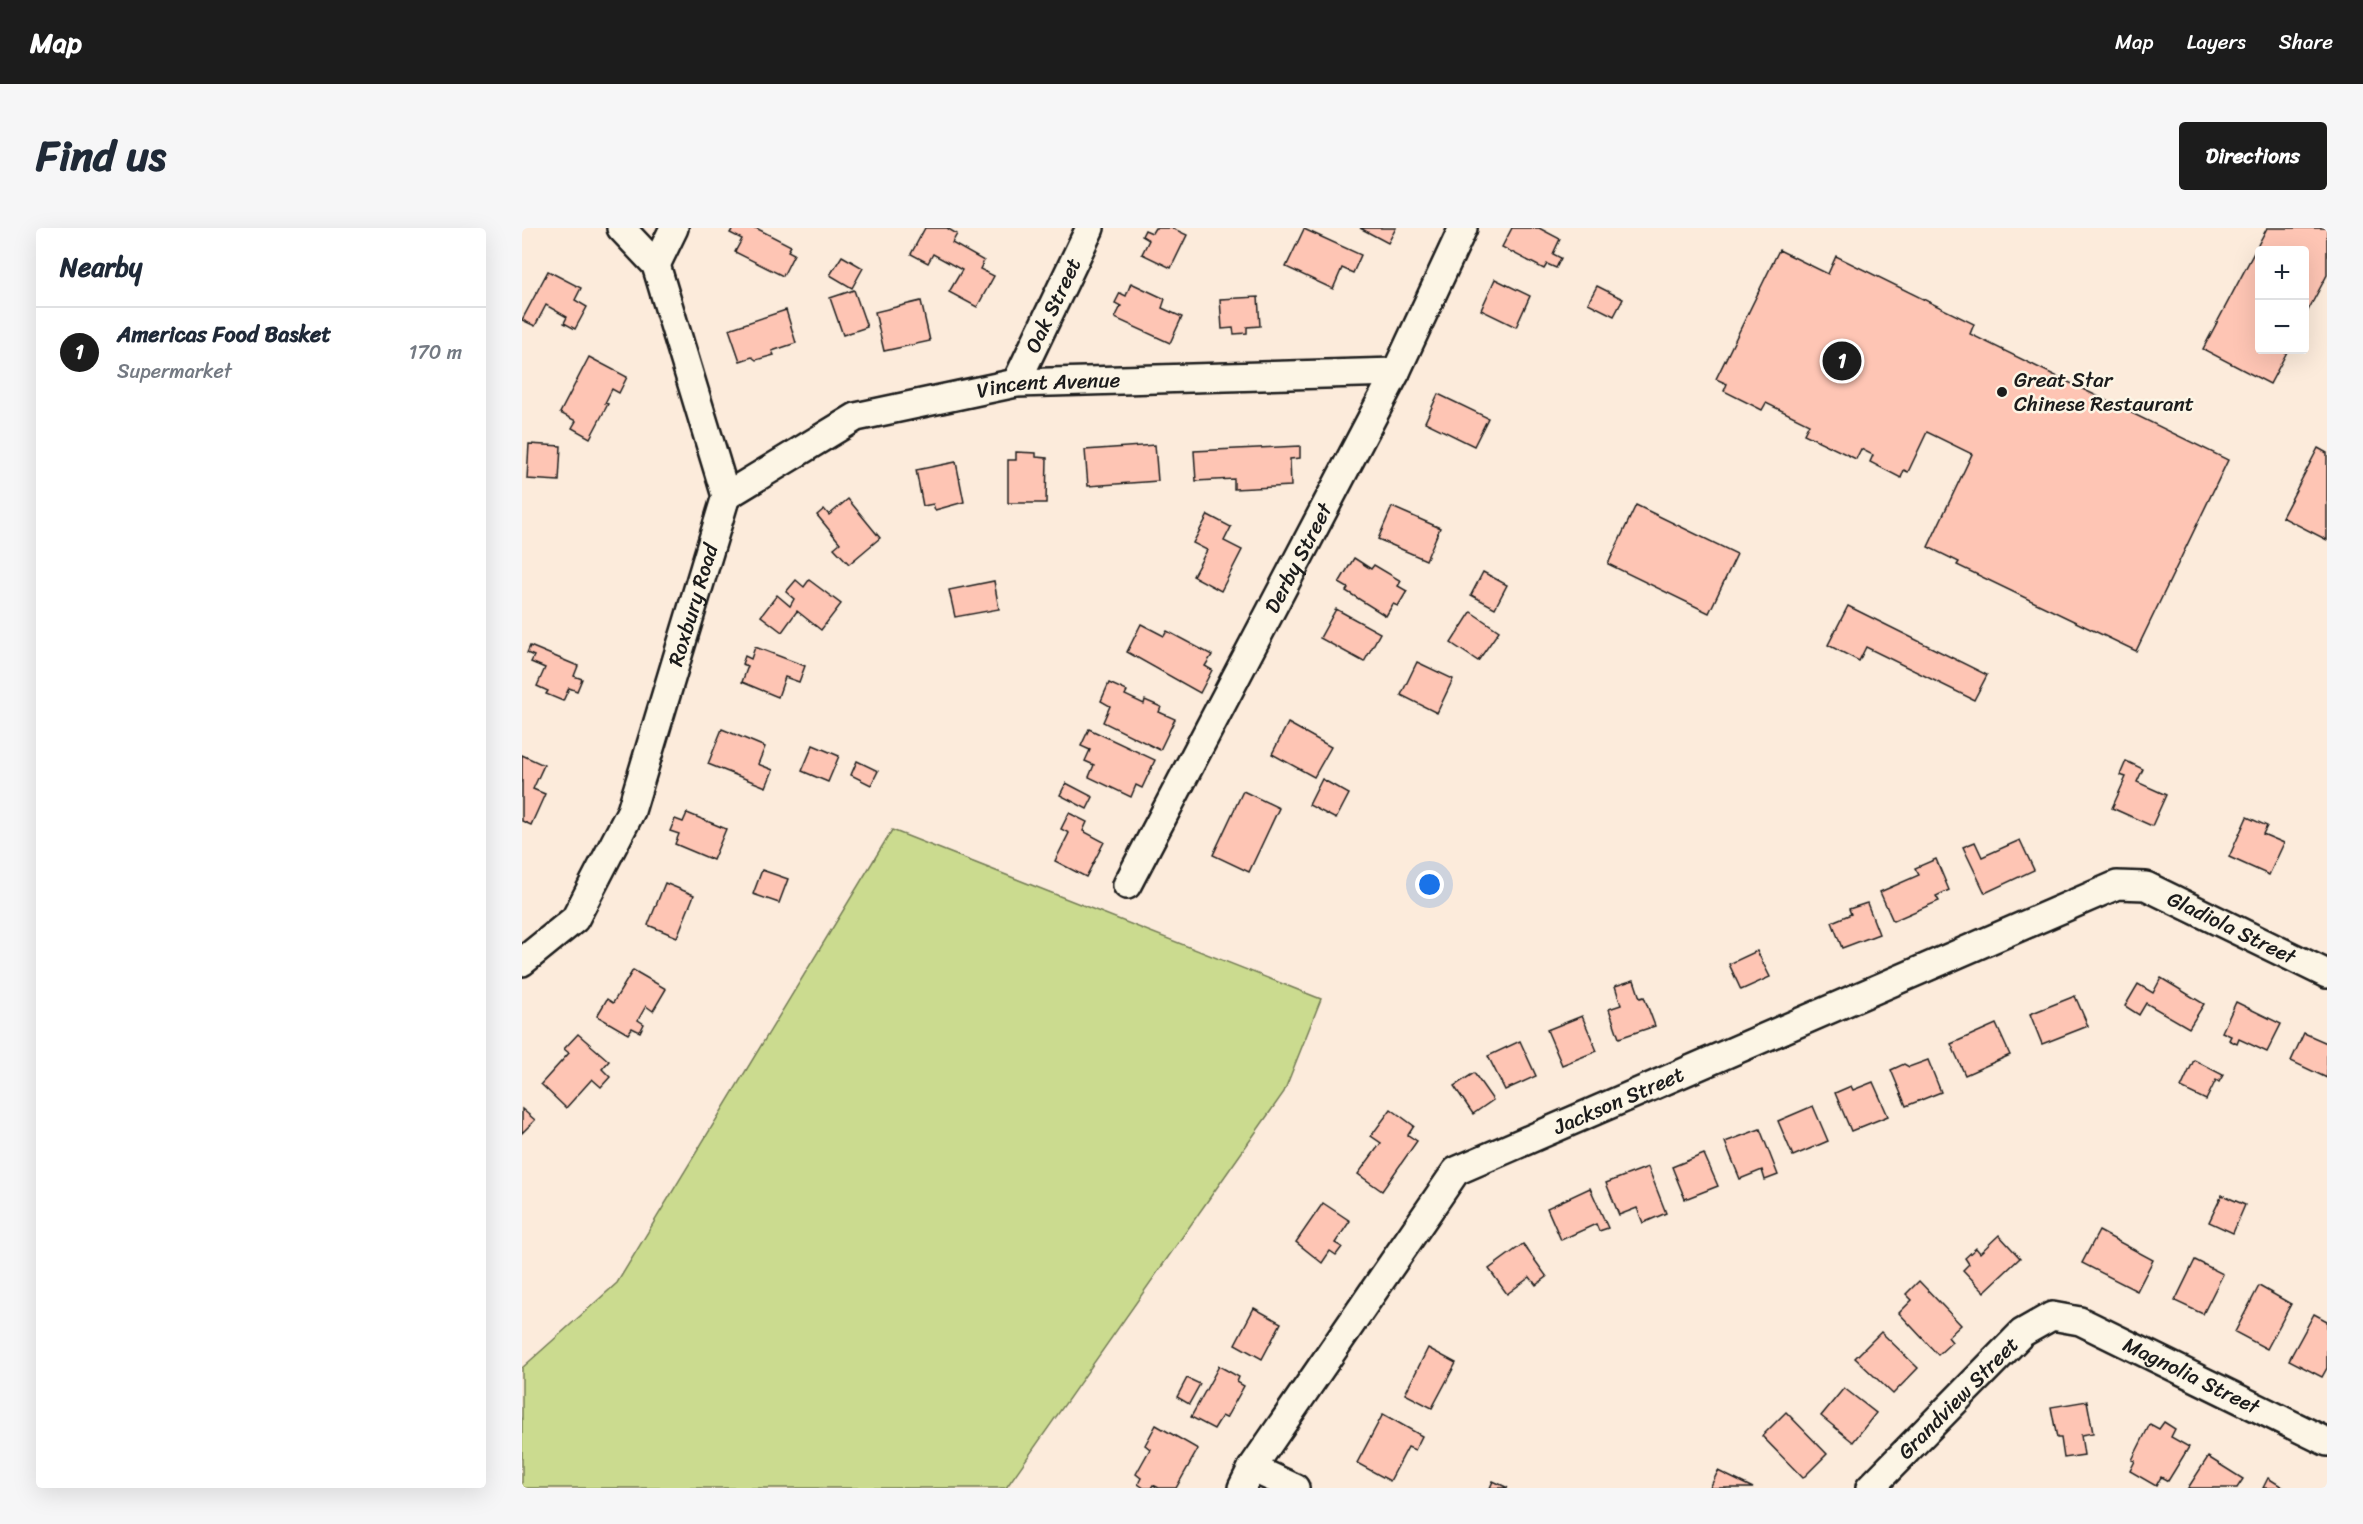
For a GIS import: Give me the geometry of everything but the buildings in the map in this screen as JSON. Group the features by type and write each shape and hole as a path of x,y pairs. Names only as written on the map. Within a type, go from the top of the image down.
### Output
{"street":[{"path":"621,228 656,265 726,496"},
{"path":"656,265 674,228"},
{"name":"Oak Street","path":"1016,383 1089,228"},
{"name":"Derby Street","path":"1127,885 1396,372 1463,228"},
{"name":"Vincent Avenue","path":"726,496 856,417 1016,383 1396,372"},
{"name":"Roxbury Road","path":"522,962 575,919 631,811 726,496"},
{"name":"Jackson Street","path":"1247,1478 1456,1172 2117,885 2134,885"},
{"name":"Gladiola Street","path":"2134,885 2146,886 2327,974"},
{"name":"Magnolia Street","path":"2052,1316 2080,1321 2327,1442"},
{"name":"Grandview Street","path":"1870,1488 2022,1333 2052,1316"},
{"path":"1247,1478 1295,1488"}],"green space":[{"path":"892,830 1321,999 1284,1092 1006,1488 522,1488 522,1368 617,1283"}],"place":[{"name":"Americas Food Basket","path":"1842,361"},
{"name":"Great Star Chinese Restaurant","path":"2002,392"}]}
